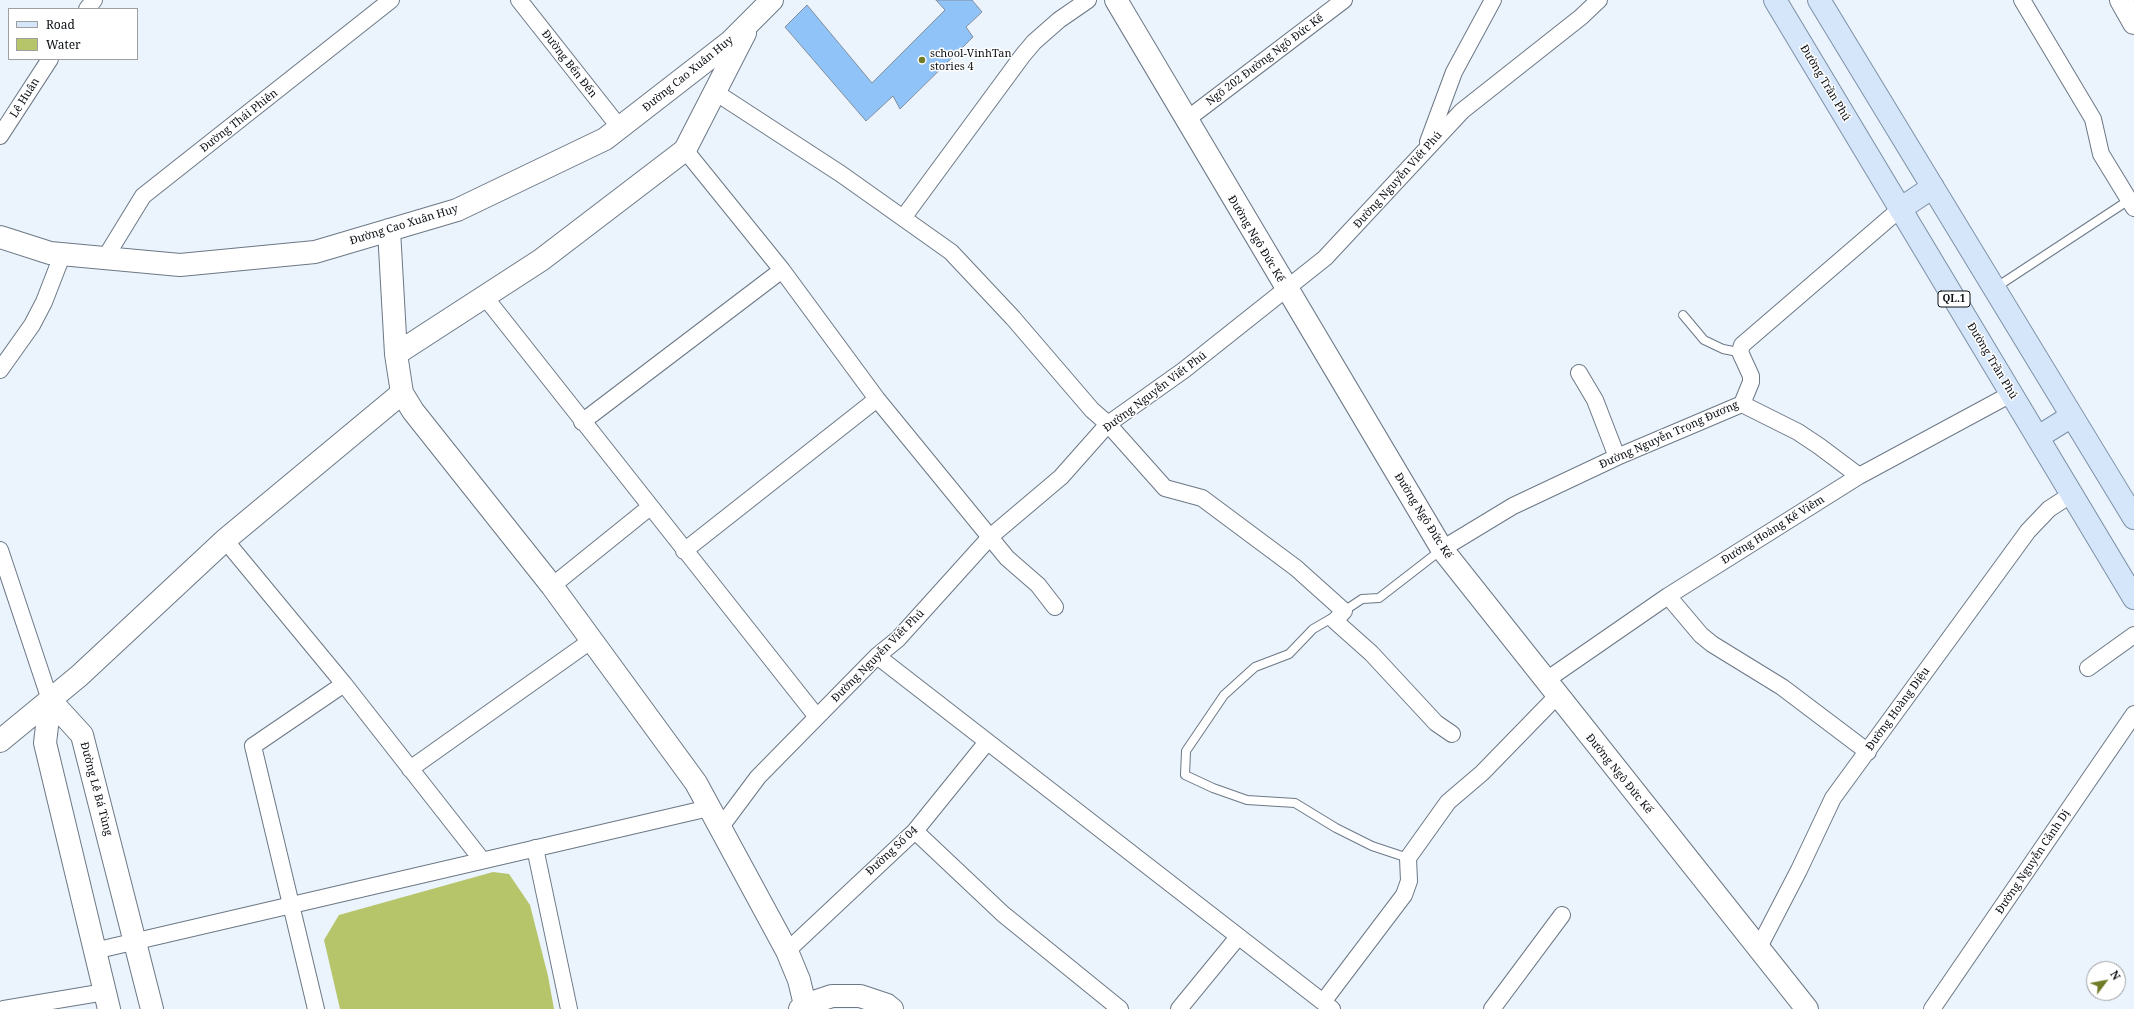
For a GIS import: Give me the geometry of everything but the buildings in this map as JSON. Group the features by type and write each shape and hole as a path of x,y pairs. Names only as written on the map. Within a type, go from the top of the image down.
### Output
{"main road":[{"name":"Đường Trần Phú","path":"1775,0 2134,598"},
{"path":"1819,0 2134,518"},
{"path":"1900,209 1933,187"},
{"path":"2038,437 2072,416"}],"street":[{"path":"88,8 94,0"},
{"name":"Đường Thái Phiên","path":"105,258 143,196 391,0"},
{"name":"Đường Bến Đến","path":"519,0 620,128"},
{"name":"Đường Cao Xuân Huy","path":"0,237 50,253 64,253 187,265 315,252 457,210 605,139 730,42 772,0"},
{"path":"903,218 1027,50 1059,20 1088,0"},
{"name":"Đường Ngô Đức Kế","path":"1116,0 1442,549 1551,689 1807,1009"},
{"name":"Ngõ 202 Đường Ngô Đức Kế","path":"1186,120 1344,0"},
{"path":"1426,148 1454,72 1493,0"},
{"name":"Đường Nguyễn Viết Phú","path":"720,828 758,777 877,656 898,639 990,537 1061,477 1108,424 1184,370 1287,290 1325,258 1377,205 1426,148 1462,111 1581,17 1599,0"},
{"path":"2022,0 2093,119 2101,154 2131,204"},
{"path":"2121,0 2134,22"},
{"path":"396,354 541,260 685,150 751,21"},
{"name":"Lê Huân","path":"0,136 49,60"},
{"path":"715,92 841,174 951,252 1013,318 1092,410 1108,424 1165,488 1202,498 1296,568 1344,611 1335,621 1370,653 1436,723 1452,734"},
{"path":"685,150 782,270 877,399 1007,558 1038,585 1055,607"},
{"path":"1740,349 1742,345 1900,209"},
{"path":"388,230 396,354 402,392 413,411 552,586 696,783 786,951 799,980 802,1007 832,996 860,996 887,1005 892,1009"},
{"path":"0,370 32,325 44,302 64,253"},
{"path":"582,422 782,270"},
{"path":"485,297 816,717"},
{"name":"Đường Nguyễn Trọng Đương","path":"1442,549 1513,506 1617,457 1742,404 1752,376 1740,349"},
{"path":"1579,373 1595,400 1617,457"},
{"path":"0,741 79,676 225,540 402,392"},
{"name":"Đường Hoàng Kế Viêm","path":"1408,858 1448,802 1482,773 1551,689 1668,596 1859,476 2011,394"},
{"path":"684,550 877,399"},
{"path":"1742,404 1798,432 1820,446 1859,476"},
{"name":"Đường Hoàng Diệu","path":"1758,949 1799,870 1827,808 2028,531 2049,509 2072,494"},
{"path":"552,586 650,507"},
{"path":"225,540 344,684 482,860"},
{"path":"0,550 50,700 45,743 107,1001 4,1009"},
{"path":"1668,596 1701,635 1712,644 1782,687 1868,752"},
{"path":"2088,668 2134,636"},
{"path":"410,769 592,640"},
{"path":"877,656 1328,1006 1404,895 1409,881 1408,858"},
{"path":"316,1009 253,746 344,684"},
{"name":"Đường Lê Bá Tùng","path":"50,700 82,735 152,1009"},
{"name":"Đường Nguyễn Cảnh Dị","path":"1932,1009 2134,714"},
{"name":"Đường Số 04","path":"786,951 915,831 987,742"},
{"path":"94,951 135,940 709,808"},
{"path":"915,831 1003,914 1120,1009"},
{"path":"535,848 569,1009"},
{"path":"1492,1009 1562,915"},
{"path":"1179,1009 1238,937"}],"lane":[{"path":"1994,288 2131,204"},
{"path":"1683,316 1704,340 1723,349 1733,351 1740,349"},
{"path":"1408,858 1372,846 1336,828 1295,803 1247,800 1213,788 1185,775 1186,751 1224,695 1255,668 1288,654 1313,629 1362,599 1378,598 1442,549"}],"water":[{"path":"493,872 509,874 530,905 548,976 554,1009 340,1009 324,940 339,915"}],"place":[{"name":"school-VinhTan stories 4","path":"922,60"}]}
